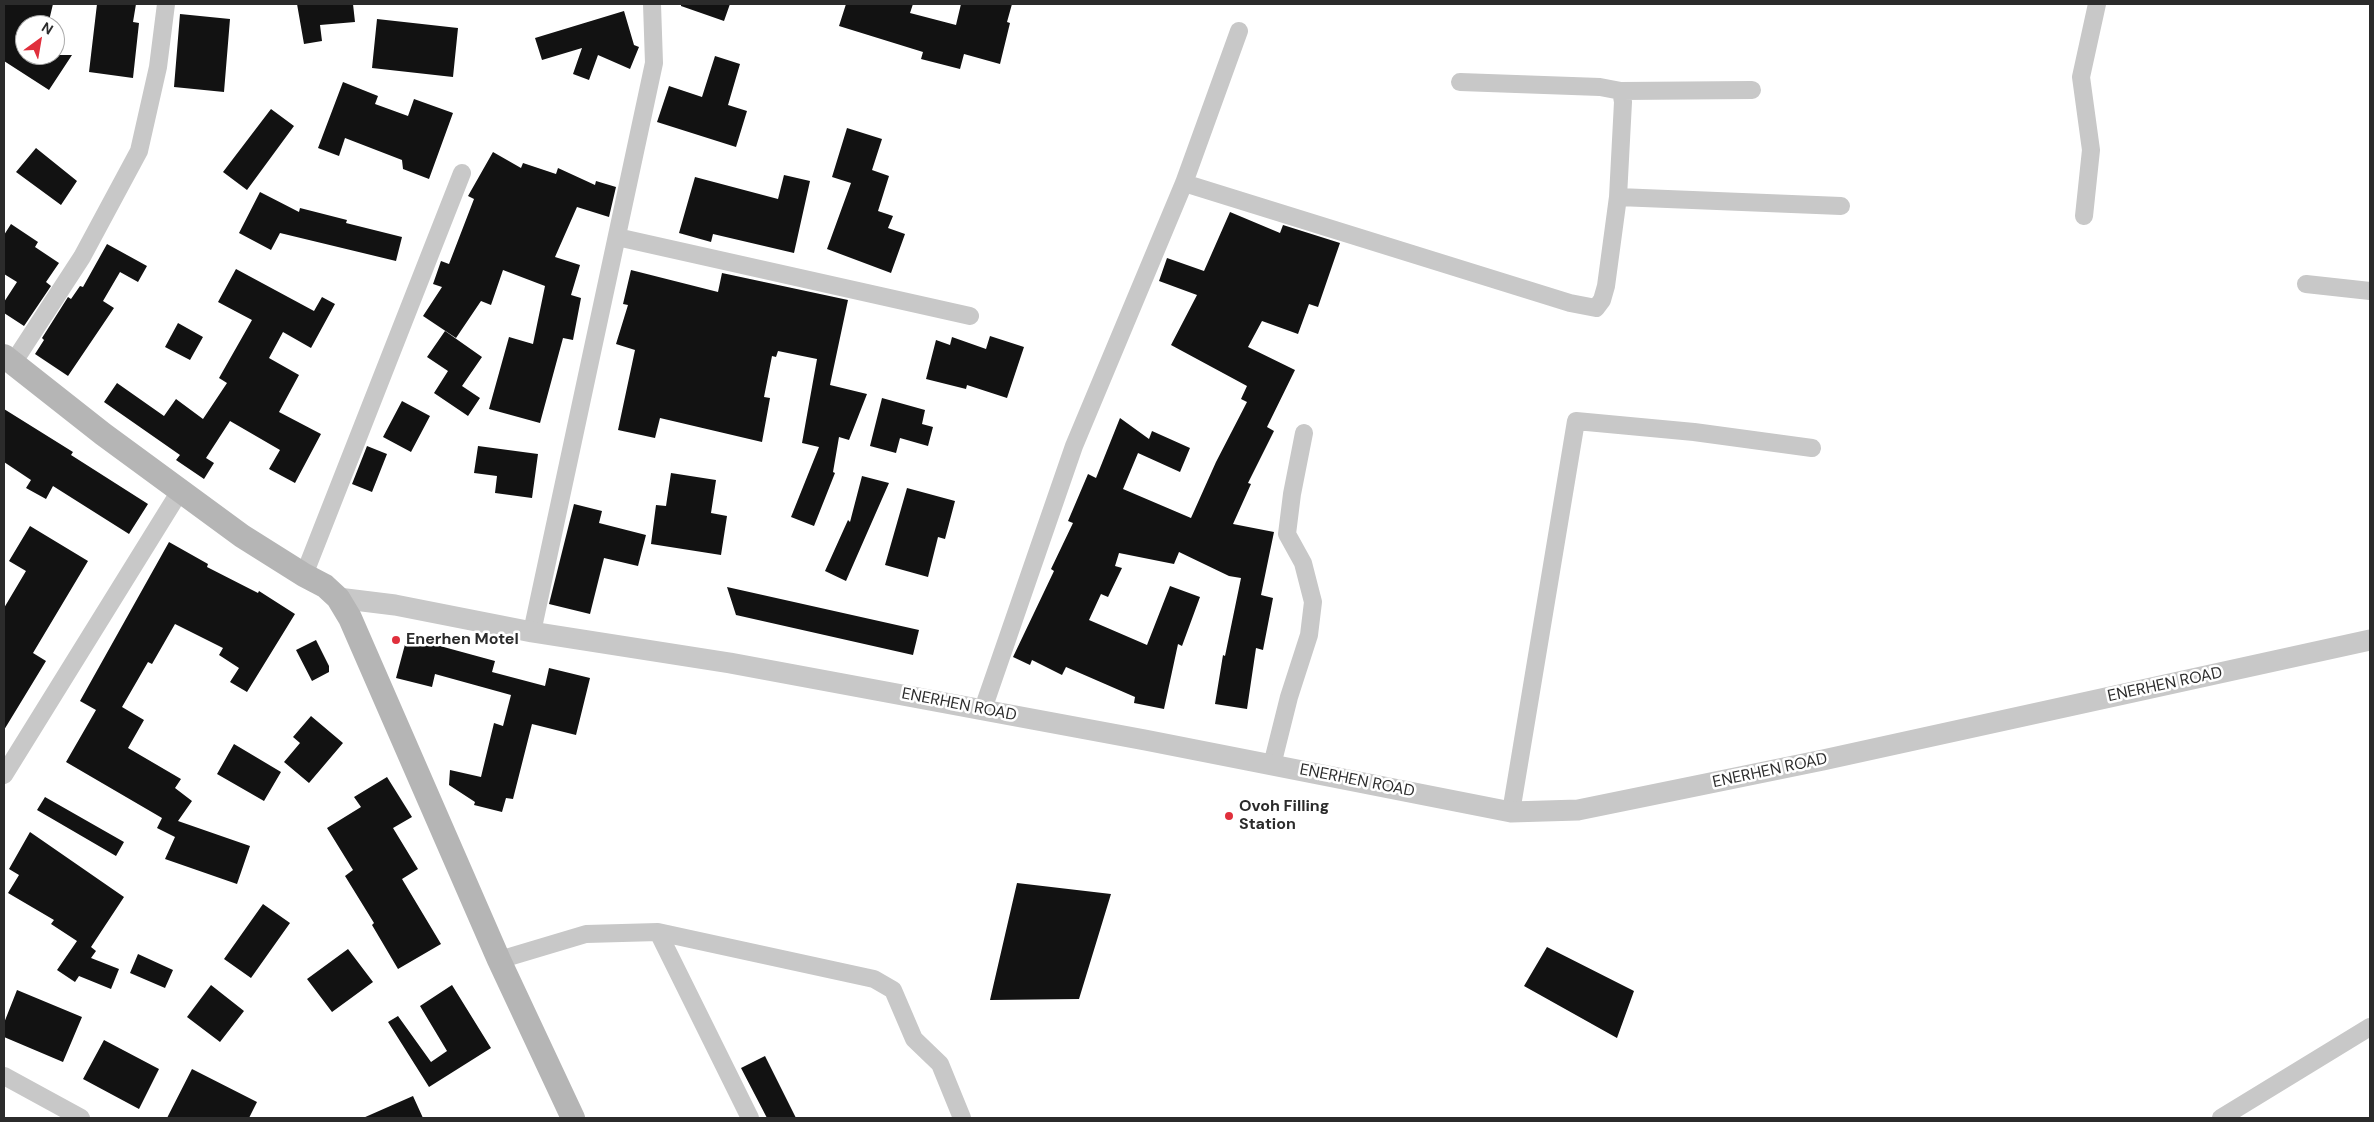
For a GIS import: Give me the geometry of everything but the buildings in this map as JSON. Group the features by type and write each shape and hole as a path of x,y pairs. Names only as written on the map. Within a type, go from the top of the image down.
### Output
{"main road":[{"path":"8,359 180,491 242,536 304,575 326,586 338,598 350,618 499,960 573,1118"}],"street":[{"path":"8,359 82,256 139,151 158,67 166,4"},
{"path":"532,632 654,63 652,4"},
{"path":"2084,216 2090,150 2081,77 2097,4"},
{"path":"982,709 1074,446 1184,183 1239,31"},
{"path":"1460,82 1600,87 1621,91 1752,90"},
{"path":"1184,183 1570,303 1596,308 1602,300 1606,286 1618,197 1623,102 1621,91"},
{"path":"304,575 462,173"},
{"path":"1618,197 1842,206"},
{"path":"617,237 970,316"},
{"path":"2306,284 2370,291"},
{"path":"1511,812 1576,421 1694,432 1812,448"},
{"path":"1272,765 1289,697 1309,635 1313,602 1303,564 1287,534 1292,494 1304,434"},
{"path":"4,775 180,491"},
{"name":"ENERHEN ROAD","path":"338,598 395,605 532,632 730,663 982,709 1511,812 1578,810 1823,760 2370,640"},
{"path":"499,960 586,934 658,932 874,979 892,990 914,1039 940,1064 962,1118"},
{"path":"658,932 750,1118"},
{"path":"2221,1118 2370,1026"},
{"path":"4,1076 81,1118"}],"place":[{"name":"Enerhen Motel","path":"396,640"},
{"name":"Ovoh Filling Station","path":"1229,816"}]}
